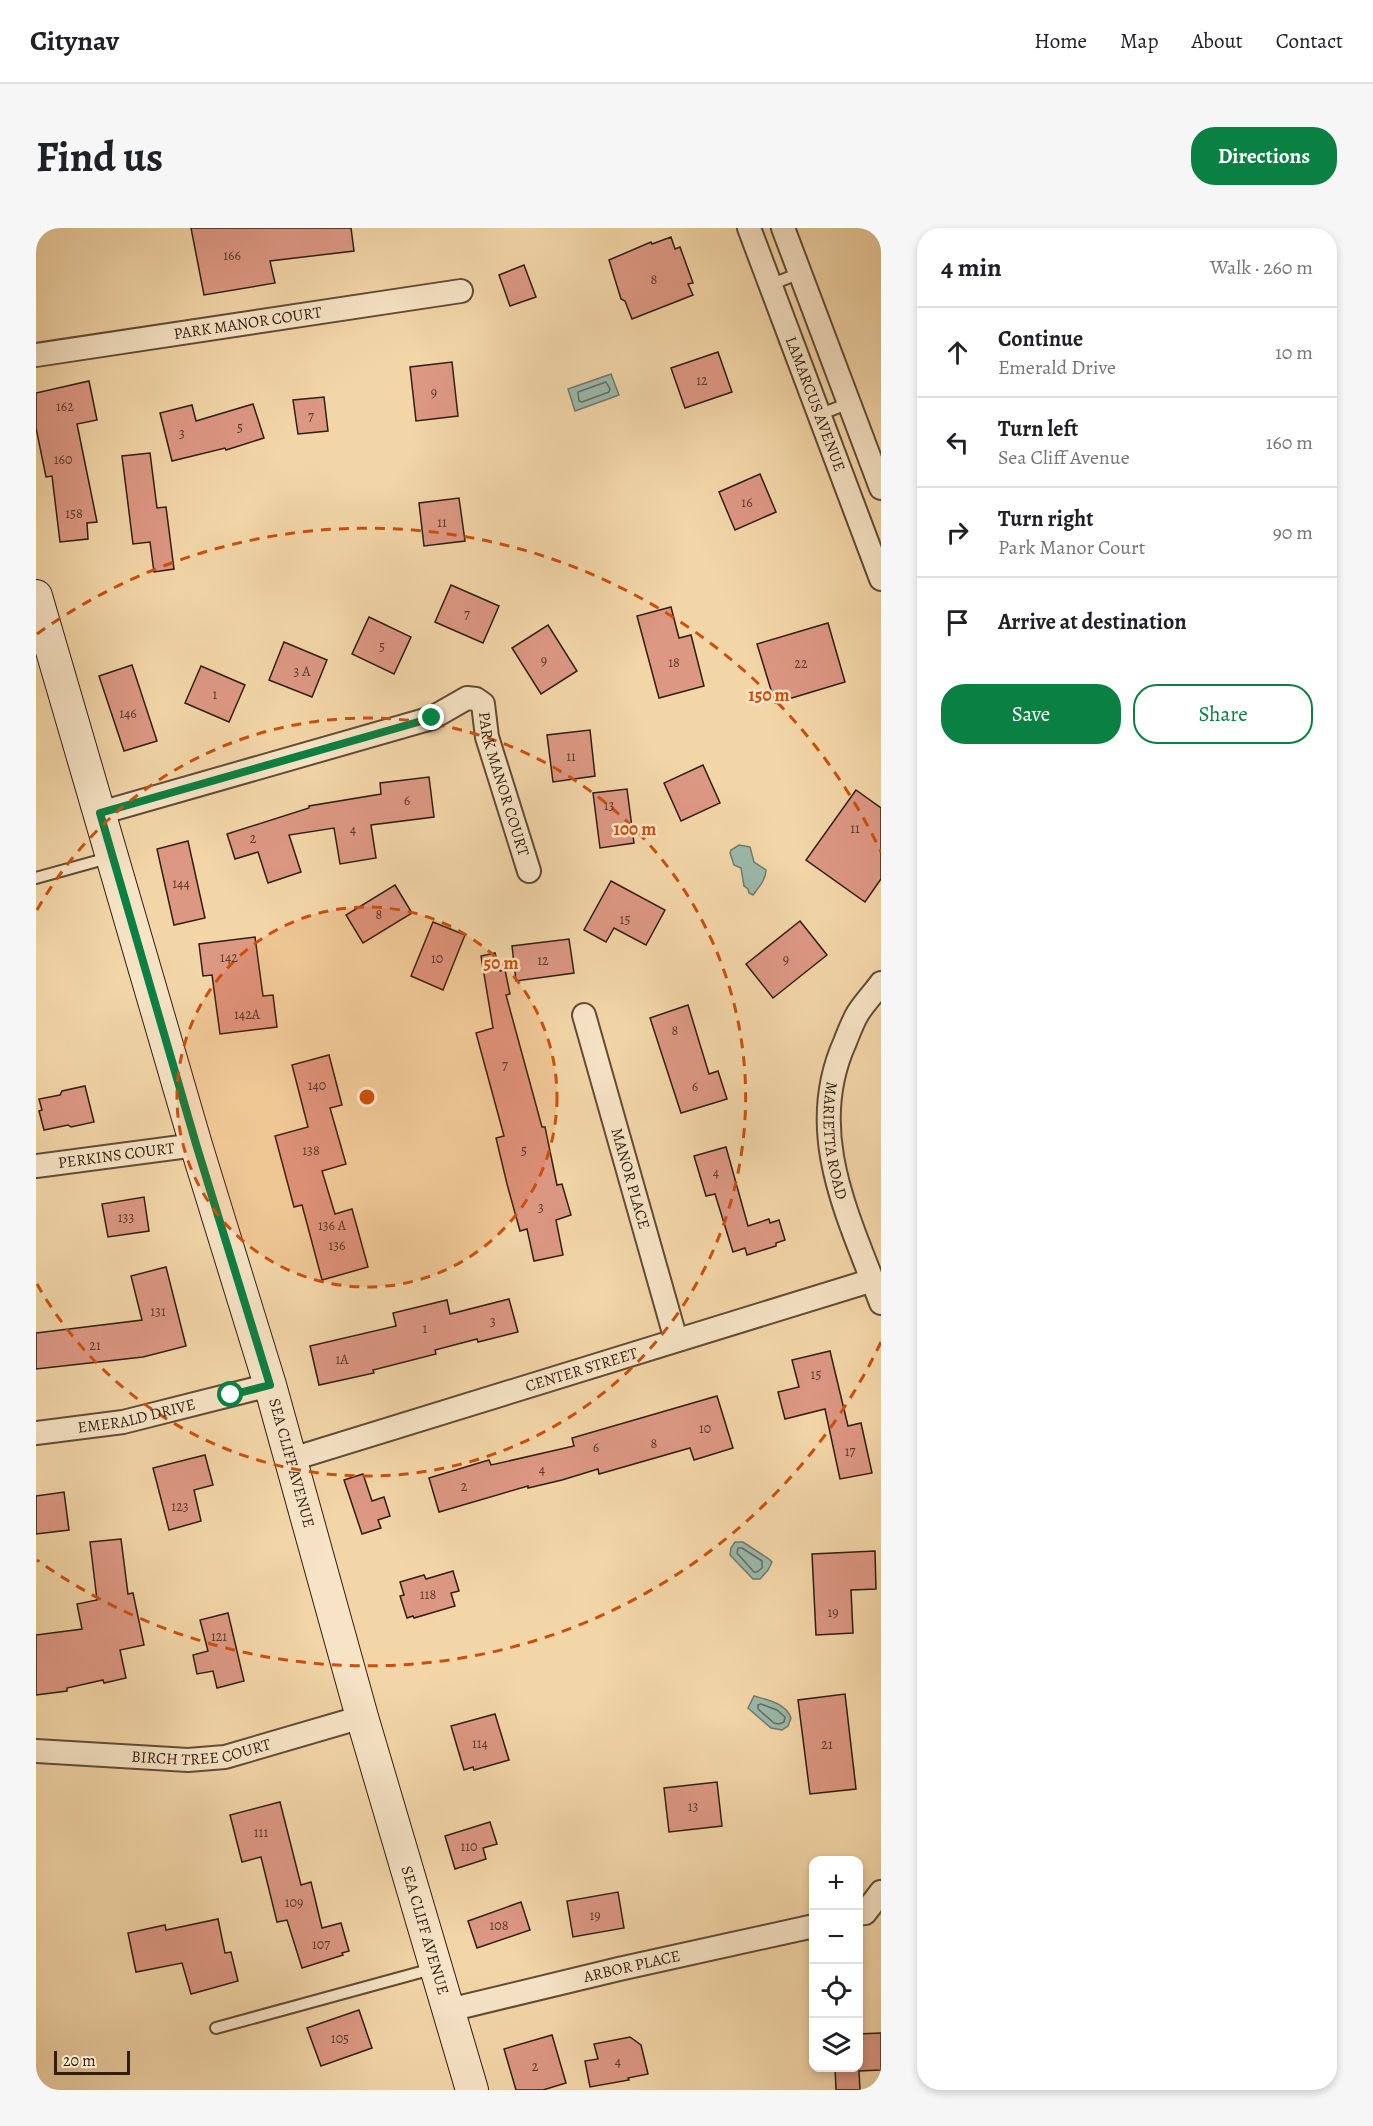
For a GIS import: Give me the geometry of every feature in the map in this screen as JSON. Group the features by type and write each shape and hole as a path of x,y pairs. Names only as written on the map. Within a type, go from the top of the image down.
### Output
{"street":[{"name":"LAMARCUS AVENUE","path":"749,228 819,415 876,552 881,579"},
{"name":"LAMARCUS AVENUE","path":"783,228 881,488"},
{"name":"PARK MANOR COURT","path":"36,354 461,291"},
{"name":"SEA CLIFF AVENUE","path":"36,596 100,813 111,858 270,1385 289,1460 472,2090"},
{"name":"PARK MANOR COURT","path":"100,813 432,718 464,700 473,698 479,700 484,708 487,737 529,871"},
{"name":"MARIETTA ROAD","path":"881,983 857,1014 838,1057 827,1105 830,1151 841,1196 881,1303"},
{"name":"MANOR PLACE","path":"584,1015 676,1340"},
{"name":"PERKINS COURT","path":"36,1166 196,1144"},
{"name":"CENTER STREET","path":"289,1460 873,1280"},
{"name":"EMERALD DRIVE","path":"36,1433 123,1422 270,1385"},
{"name":"BIRCH TREE COURT","path":"36,1751 188,1760 225,1757 363,1717"},
{"path":"868,1915 881,1892"},
{"name":"ARBOR PLACE","path":"449,2010 809,1927"}],"lane":[{"path":"770,285 800,273"},
{"path":"819,415 849,403"},
{"path":"36,878 111,858"},
{"path":"216,2028 437,1967"}],"water":[{"path":"611,374 619,395 575,411 568,389"},
{"path":"739,845 750,847 754,862 766,870 763,880 753,895 744,886 741,868 734,865 730,853"},
{"path":"735,1542 743,1542 772,1562 760,1579 753,1579 730,1555"},
{"path":"754,1696 776,1703 785,1709 791,1718 788,1726 782,1730 771,1728 748,1708"}],"building":[{"path":"191,228 351,228 354,251 270,261 275,283 204,295"},
{"path":"671,237 675,249 680,247 693,283 688,284 693,295 632,319 625,301 621,299 609,260 651,242 652,244"},
{"path":"524,265 536,297 510,306 499,275"},
{"path":"718,352 732,392 685,408 671,368"},
{"path":"452,362 458,416 416,421 410,367"},
{"path":"89,381 97,420 77,424 97,522 87,523 88,539 60,542 52,476 46,477 36,428 36,393"},
{"path":"324,397 328,431 298,434 293,400"},
{"path":"253,404 264,438 226,450 225,448 172,461 160,413 192,405 196,421"},
{"path":"150,453 157,508 166,507 174,569 154,572 150,542 133,544 122,456"},
{"path":"760,474 776,512 735,530 719,492"},
{"path":"459,498 465,541 424,546 419,503"},
{"path":"451,585 499,606 483,643 435,622"},
{"path":"671,607 679,638 691,635 704,686 659,698 637,616"},
{"path":"369,617 411,637 394,674 352,654"},
{"path":"828,623 845,682 775,703 757,644"},
{"path":"548,625 577,671 541,694 512,648"},
{"path":"284,642 327,660 312,697 269,680"},
{"path":"132,665 157,741 124,751 99,676"},
{"path":"201,666 245,685 229,722 185,703"},
{"path":"590,730 595,776 553,782 547,735"},
{"path":"703,765 720,803 681,821 664,783"},
{"path":"429,777 434,817 371,825 376,858 340,864 334,828 289,835 301,872 268,883 258,852 235,859 227,834 309,808 309,806 381,794 380,783"},
{"path":"627,789 634,843 600,848 593,793"},
{"path":"856,790 881,808 881,879 865,902 806,860"},
{"path":"188,841 205,918 174,925 157,849"},
{"path":"611,881 665,910 646,945 614,928 606,942 584,930"},
{"path":"395,885 412,913 363,943 346,915"},
{"path":"800,921 827,955 773,998 746,964"},
{"path":"433,922 465,935 443,990 411,976"},
{"path":"255,937 263,996 273,995 277,1027 220,1034 212,975 203,976 199,944"},
{"path":"569,939 574,973 516,981 512,946"},
{"path":"495,953 500,971 505,970 510,994 506,995 542,1127 545,1127 557,1185 562,1184 571,1215 556,1220 563,1255 534,1261 527,1229 520,1231 507,1184 496,1138 504,1136 476,1033 493,1028 481,956"},
{"path":"688,1005 709,1074 718,1071 727,1099 681,1113 650,1018"},
{"path":"329,1055 342,1105 330,1108 346,1164 322,1171 335,1214 352,1209 368,1267 322,1280 302,1205 294,1207 275,1136 308,1127 292,1065"},
{"path":"85,1086 94,1122 44,1130 39,1111 42,1110 39,1099 60,1095 62,1091"},
{"path":"726,1147 748,1226 769,1219 770,1223 779,1220 785,1240 776,1243 776,1246 747,1255 745,1248 733,1252 715,1194 706,1196 694,1156"},
{"path":"144,1197 149,1231 108,1237 102,1204"},
{"path":"166,1267 186,1346 143,1357 36,1369 36,1333 142,1320 131,1276"},
{"path":"509,1299 518,1332 478,1342 477,1339 435,1350 436,1354 373,1370 374,1373 319,1385 310,1346 396,1326 393,1313 447,1300 450,1314"},
{"path":"830,1351 848,1426 861,1423 872,1473 840,1479 825,1409 785,1419 778,1392 799,1387 792,1360"},
{"path":"717,1396 733,1448 694,1460 690,1448 599,1474 598,1469 562,1480 528,1488 528,1486 439,1512 429,1478 489,1460 491,1465 574,1446 572,1438"},
{"path":"205,1455 213,1485 194,1490 201,1521 169,1530 153,1468"},
{"path":"363,1474 372,1501 384,1497 390,1516 378,1520 381,1528 362,1534 344,1480"},
{"path":"64,1492 69,1530 36,1534 36,1496"},
{"path":"121,1539 128,1594 133,1593 144,1645 120,1650 126,1678 104,1683 103,1680 67,1688 67,1691 36,1695 36,1635 82,1629 77,1604 97,1600 90,1542"},
{"path":"875,1551 876,1589 851,1590 853,1633 816,1635 812,1554"},
{"path":"453,1571 459,1591 451,1593 455,1606 407,1618 400,1596 404,1595 400,1582 424,1575 426,1579"},
{"path":"228,1613 244,1681 217,1688 213,1671 197,1674 193,1655 208,1651 200,1620"},
{"path":"845,1694 856,1789 810,1794 798,1700"},
{"path":"495,1714 509,1760 474,1770 473,1767 464,1770 451,1726"},
{"path":"717,1782 722,1826 669,1832 664,1788"},
{"path":"280,1802 301,1885 311,1882 322,1928 341,1923 349,1951 302,1968 287,1920 277,1922 261,1857 242,1862 230,1815"},
{"path":"490,1822 497,1844 483,1848 486,1859 455,1869 445,1836"},
{"path":"618,1892 624,1928 573,1937 567,1901"},
{"path":"521,1902 530,1930 477,1948 468,1921"},
{"path":"218,1919 225,1953 231,1952 238,1981 191,1994 182,1963 136,1972 128,1933 165,1925 166,1930"},
{"path":"359,2010 372,2048 321,2066 307,2028"},
{"path":"881,2033 881,2070 863,2071 863,2034"},
{"path":"552,2035 566,2083 543,2090 516,2090 504,2049"},
{"path":"630,2037 641,2045 648,2074 590,2087 585,2061 598,2059 594,2044"},
{"path":"835,2072 859,2072 860,2090 836,2090"}],"route":[{"path":"231,1395 270,1385 196,1144 111,858 100,813 432,718"}]}
